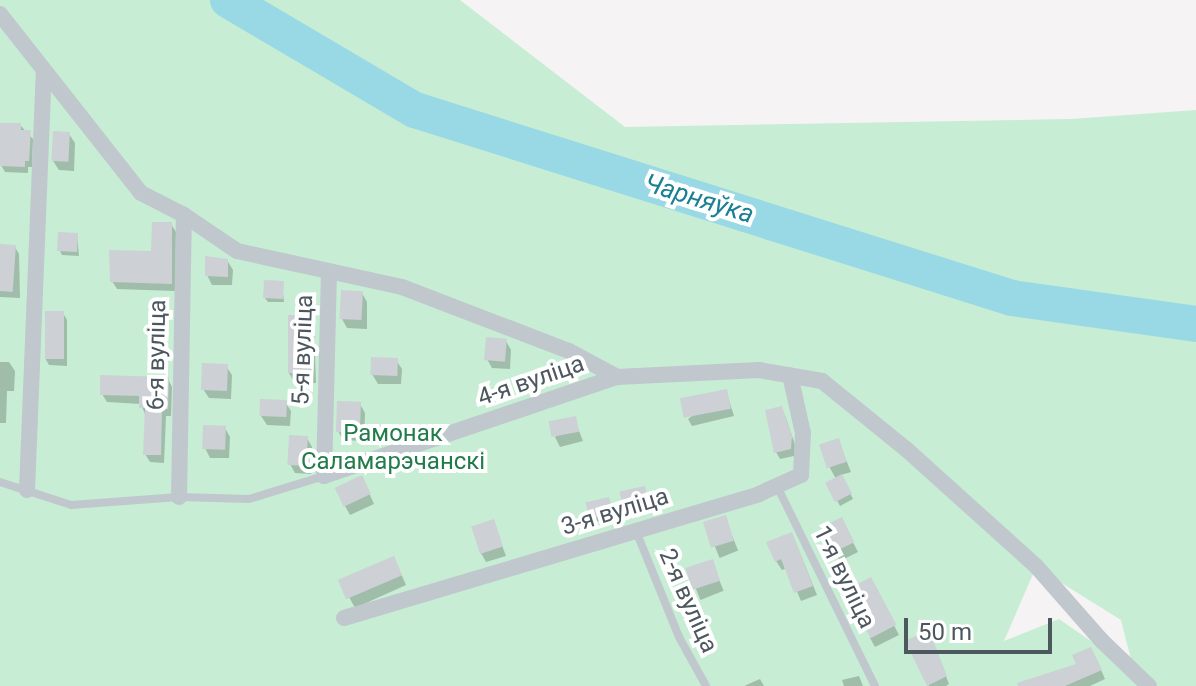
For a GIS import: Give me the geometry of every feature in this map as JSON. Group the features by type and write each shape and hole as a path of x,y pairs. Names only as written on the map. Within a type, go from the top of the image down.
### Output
{"street":[{"path":"0,14 141,193 184,215 237,251 402,287 569,351 617,377"},
{"path":"27,490 44,72"},
{"name":"6-я вуліца","path":"179,497 184,215"},
{"name":"5-я вуліца","path":"324,476 329,272"},
{"name":"4-я вуліца","path":"324,476 617,377 759,370 822,381 906,449 1036,566 1102,641 1149,686"},
{"name":"3-я вуліца","path":"344,618 777,486 801,475 803,433 790,375"}],"lane":[{"path":"0,482 71,505 179,497 249,499 324,476"},
{"name":"1-я вуліца","path":"777,486 875,686"},
{"name":"2-я вуліца","path":"636,530 679,637 706,686"}],"green space":[{"name":"Рамонак Саламарэчанскі","path":"0,0 460,0 625,127 1071,119 1196,110 1196,686 0,686","holes":["1036,567 1121,620 1134,671 1059,619 1004,641"]}],"building":[{"path":"0,123 21,123 21,130 31,130 29,161 25,161 25,167 0,166"},
{"path":"53,131 70,132 68,162 51,161"},
{"path":"152,222 172,222 172,284 110,282 109,250 151,251"},
{"path":"58,232 78,233 77,252 57,251"},
{"path":"0,244 16,245 13,292 0,291"},
{"path":"205,256 228,259 228,277 205,276"},
{"path":"264,280 284,281 283,299 263,298"},
{"path":"341,290 363,291 361,320 339,319"},
{"path":"45,311 64,311 64,359 45,359"},
{"path":"288,315 310,315 310,373 288,373"},
{"path":"486,337 507,339 505,362 484,360"},
{"path":"371,357 398,358 397,376 370,375"},
{"path":"202,363 228,364 227,391 201,390"},
{"path":"100,375 169,377 168,409 162,409 161,455 143,455 145,408 139,408 139,396 100,395"},
{"path":"727,389 731,409 684,418 680,398"},
{"path":"260,399 287,400 286,417 259,416"},
{"path":"337,401 361,402 360,433 336,432"},
{"path":"782,406 792,436 791,449 774,453 765,410"},
{"path":"576,416 579,432 552,437 549,421"},
{"path":"203,425 226,426 225,450 202,449"},
{"path":"289,435 308,436 306,466 287,465"},
{"path":"839,438 847,462 827,468 819,444"},
{"path":"842,474 852,494 835,502 825,483"},
{"path":"362,475 371,494 344,507 335,488"},
{"path":"645,486 648,500 622,505 620,491"},
{"path":"609,497 613,514 589,519 586,502"},
{"path":"726,515 734,541 711,548 703,522"},
{"path":"842,517 854,542 833,553 820,528"},
{"path":"494,519 503,547 480,554 471,526"},
{"path":"792,532 813,586 794,593 781,559 775,562 766,542"},
{"path":"394,556 402,575 346,599 338,580"},
{"path":"713,559 720,581 693,590 685,568"},
{"path":"871,577 896,625 871,638 845,591"},
{"path":"929,630 947,676 927,686 905,641"},
{"path":"1091,647 1102,670 1065,686 1018,686 1017,683 1076,664 1072,655"}],"waterway":[{"name":"Чарняўка","path":"228,0 415,110 1012,298 1196,324"}]}
